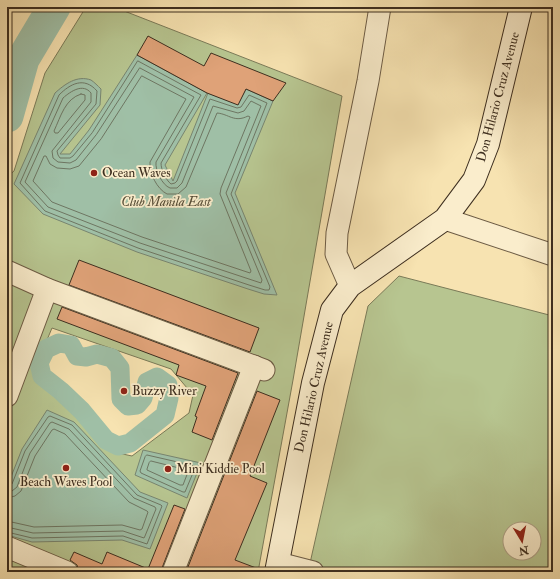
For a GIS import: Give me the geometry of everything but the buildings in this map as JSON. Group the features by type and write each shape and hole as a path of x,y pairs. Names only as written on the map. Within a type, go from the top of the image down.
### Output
{"street":[{"path":"350,286 336,254 337,233 368,81 380,7"},
{"name":"Don Hilario Cruz Avenue","path":"277,567 313,383 332,310 350,286 445,219 474,180 488,144 521,7"},
{"path":"445,219 553,255"},
{"path":"7,270 47,289 259,368 173,572"},
{"path":"7,396 47,289"},
{"path":"7,547 67,572"},
{"path":"277,567 313,572"}],"green space":[{"name":"Club Manila East","path":"86,7 114,7 342,96 258,572 7,572 7,177 14,171 45,73","holes":["52,328 171,369 193,395 189,413 132,456 118,453 82,412 33,373"]},
{"path":"399,276 553,316 553,572 308,572 368,306"}],"water":[{"name":"Ocean Waves","path":"137,55 207,93 165,165 173,181 208,93 238,104 246,89 273,101 235,193 277,295 264,294 137,252 43,214 14,184 55,93 72,81 81,79 91,80 101,89 100,105 60,154 70,154 89,130"},
{"name":"Beach Waves Pool","path":"47,410 74,422 140,492 168,503 150,549 122,540 32,542 7,535 7,487 22,449"},
{"name":"Mini Kiddie Pool","path":"143,450 201,463 187,498 135,475"}],"waterway":[{"path":"7,116 23,59 54,7"},
{"name":"Buzzy River","path":"59,343 71,345 77,356 86,357 97,354 112,358 120,368 121,399 128,406 137,405 143,398 147,382 157,377 168,385 169,398 165,415 130,443 118,446 106,440 82,411 61,391 42,376 39,363 46,349 59,343"}],"place":[{"name":"Ocean Waves","path":"94,173"},
{"name":"Buzzy River","path":"124,391"},
{"name":"Beach Waves Pool","path":"66,468"},
{"name":"Mini Kiddie Pool","path":"168,469"}]}
